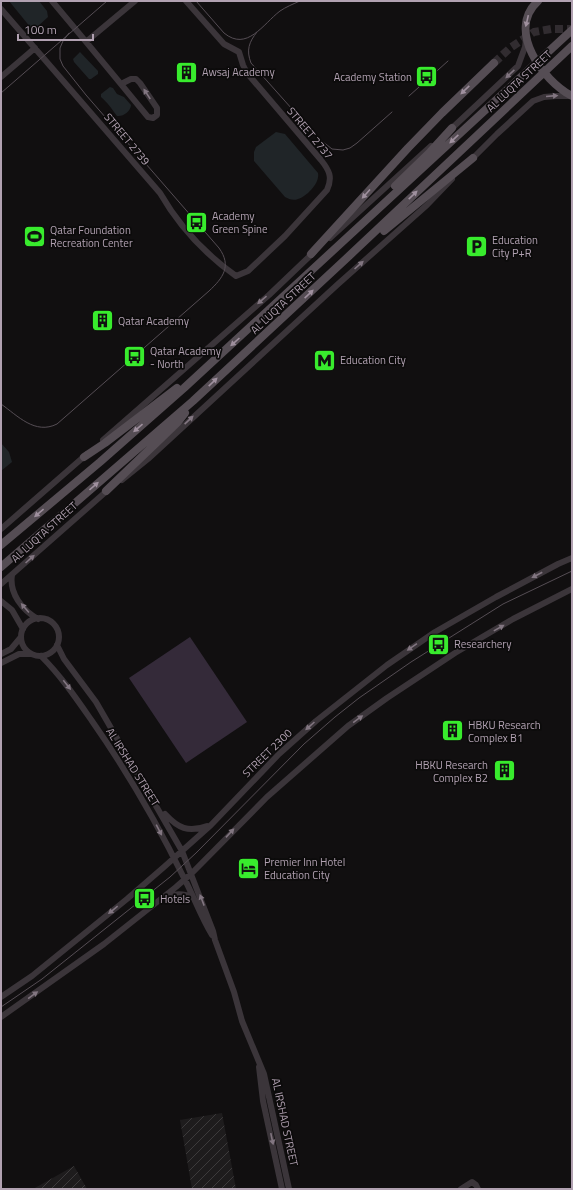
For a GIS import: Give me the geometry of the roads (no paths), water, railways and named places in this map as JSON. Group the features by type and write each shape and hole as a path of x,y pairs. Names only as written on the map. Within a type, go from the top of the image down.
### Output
{"main road":[{"path":"536,2 529,12 526,21 526,40 544,73 556,87 572,96"},
{"name":"AL LUQTA STREET","path":"1,545 100,462 218,357 572,30"},
{"name":"AL LUQTA STREET","path":"1,567 193,402 572,46"},
{"path":"311,254 408,148 494,63"},
{"path":"315,268 326,254 430,152 452,128"},
{"path":"326,278 341,269 402,215 473,158"},
{"path":"84,457 106,443 218,357"},
{"path":"106,491 178,422 193,402"}],"street":[{"path":"52,1 148,117 155,117 158,111 136,79 131,79 121,84"},
{"path":"87,42 135,1"},
{"name":"STREET 2737","path":"186,1 224,44 239,52 242,65 247,73 328,169 331,182 327,190 285,236 248,271 240,275"},
{"name":"STREET 2739","path":"1,9 160,193 172,213 204,250 219,264 236,276 240,275"},
{"name":"AL LUQTA STREET","path":"1,529 269,295 311,254 452,128 518,66 526,40"},
{"path":"1,77 35,48"},
{"name":"AL LUQTA STREET","path":"1,584 106,491 148,459 237,376 426,205 502,129 533,101 544,97 572,96"},
{"name":"STREET 2300","path":"1,997 32,976 127,899 211,825 280,754 316,721 387,665 435,632 496,597 572,558"},
{"path":"12,575 11,586 14,596 27,611 38,619"},
{"path":"1,1017 104,944 185,879 267,797 348,726 455,653 514,619 572,589"},
{"path":"1,600 12,610 24,629"},
{"path":"1,654 11,649 21,637 29,622 43,619 53,624 58,634 57,645 51,653 41,656 19,654 1,663"},
{"path":"21,637 24,647 32,654"},
{"name":"AL IRSHAD STREET","path":"57,645 64,659 96,702 157,805 192,873 234,992 242,1021 267,1084 289,1189"},
{"name":"AL IRSHAD STREET","path":"41,656 64,682 102,735 137,789 185,879 211,935 215,940"},
{"name":"AL IRSHAD STREET","path":"157,805 174,823 185,829 197,829 211,825"},
{"path":"162,898 179,893 188,895 194,899"},
{"name":"AL IRSHAD STREET","path":"258,1060 263,1101 282,1189"},
{"path":"461,1189 472,1182 478,1189"}],"tunnel":[{"path":"494,63 510,48 534,32 551,29 572,29"}],"tram line":[{"path":"1,93 107,1"},
{"path":"196,1 224,33 232,38 240,39 247,38 254,34 280,11 300,1"},
{"path":"257,32 249,46 251,63 317,137 332,149 343,150 350,148 392,112"},
{"path":"1,404 20,419 34,426 49,427 57,424 209,291 222,276 225,266 225,260 219,248 86,95 63,66 60,59 60,48 69,33"},
{"path":"409,96 448,61"},
{"path":"1,1007 42,979 170,877 196,853 304,744 359,698 411,662 503,604 572,571"}],"place":[{"name":"Awsaj Academy","path":"187,72"},
{"name":"Academy Station","path":"427,77"},
{"name":"Academy Green Spine","path":"196,222"},
{"name":"Qatar Foundation Recreation Center","path":"34,236"},
{"name":"Education City P+R","path":"476,246"},
{"name":"Qatar Academy","path":"102,321"},
{"name":"Qatar Academy - North","path":"134,357"},
{"name":"Education City","path":"324,360"},
{"name":"Researchery","path":"438,644"},
{"name":"HBKU Research Complex B1","path":"453,731"},
{"name":"HBKU Research Complex B2","path":"504,771"},
{"name":"Premier Inn Hotel Education City","path":"249,868"},
{"name":"Hotels","path":"144,899"}]}
